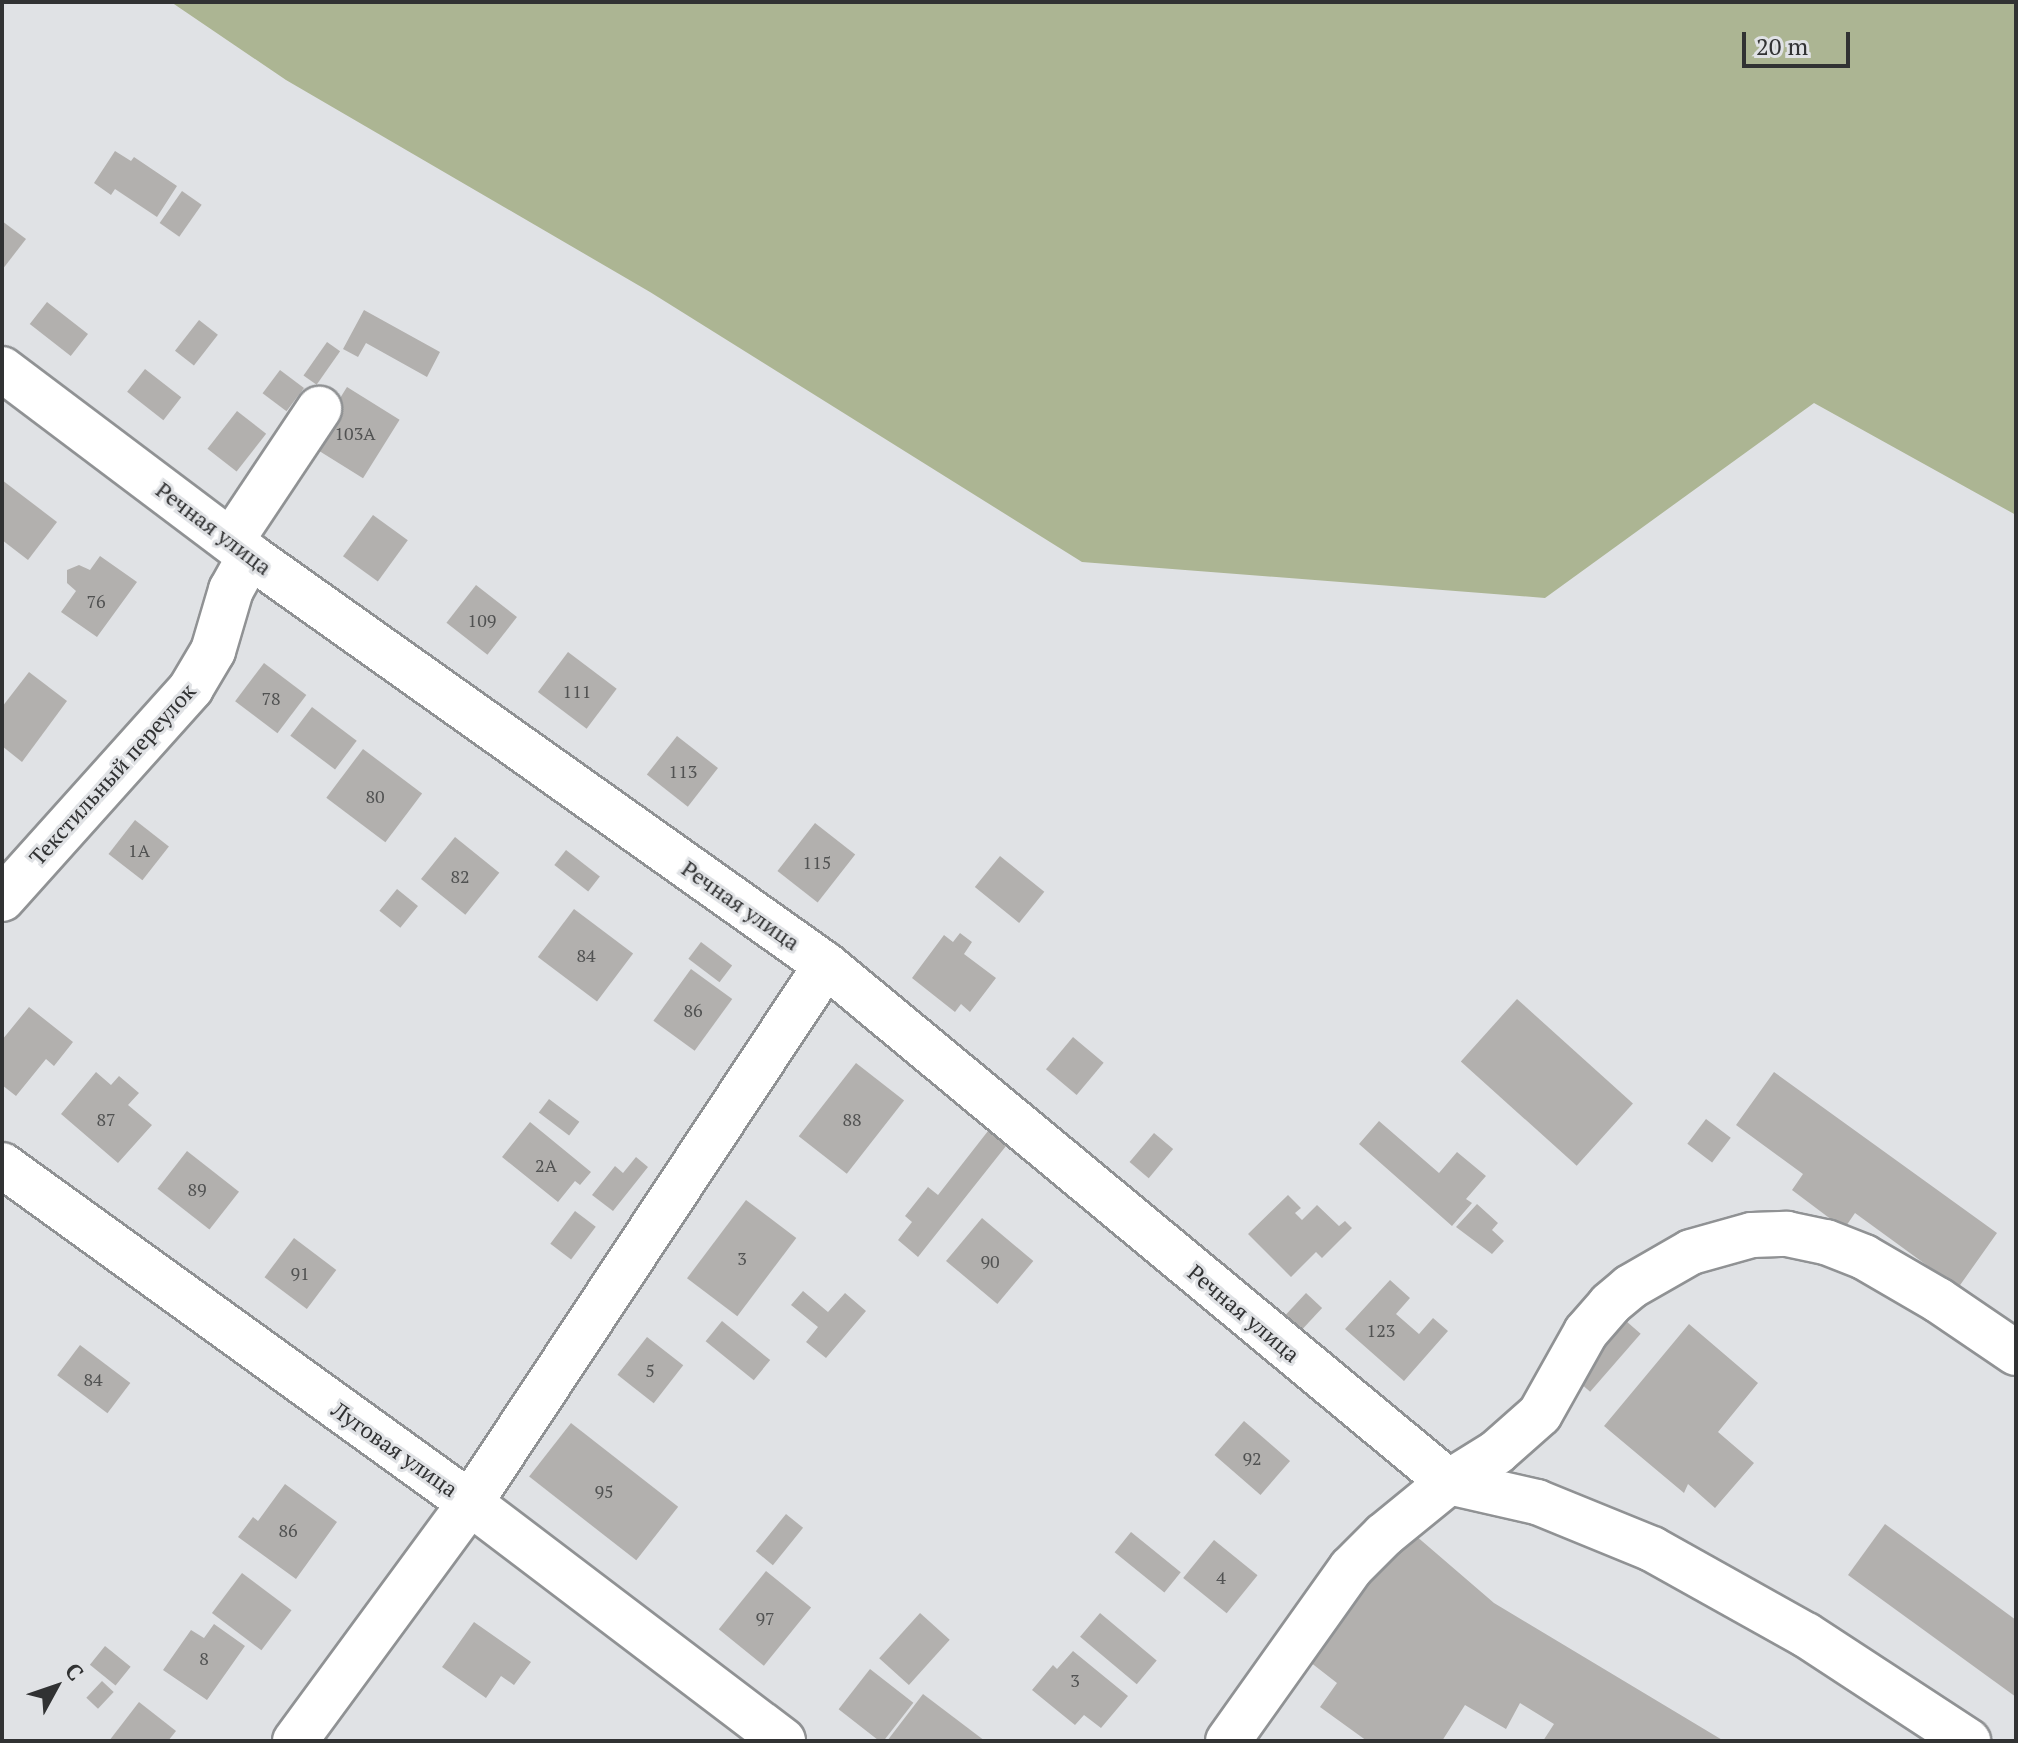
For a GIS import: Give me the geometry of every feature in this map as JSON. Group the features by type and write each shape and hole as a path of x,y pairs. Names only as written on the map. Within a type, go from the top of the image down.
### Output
{"street":[{"name":"Речная улица","path":"2,369 240,548 826,965 1449,1482"},
{"name":"Текстильный переулок","path":"2,899 191,688 213,651 240,548 319,409"},
{"path":"295,1741 470,1503 826,965"},
{"name":"Луговая улица","path":"2,1165 470,1503 783,1741"},
{"path":"1228,1741 1351,1568 1384,1535 1449,1482 1497,1452 1540,1414 1586,1332 1610,1304 1630,1287 1691,1252 1752,1235 1807,1237 1864,1257 1957,1311 2016,1353"},
{"path":"1449,1482 1537,1502 1652,1549 1806,1635 1968,1741"}],"green space":[{"path":"171,2 2016,2 2016,515 1814,403 1545,598 1082,562 650,292 286,80"}],"building":[{"path":"115,151 131,161 134,157 177,186 157,217 115,189 111,195 94,183"},
{"path":"182,191 202,205 179,237 160,223"},
{"path":"2,221 26,239 2,270"},
{"path":"47,302 88,334 71,356 30,324"},
{"path":"364,310 440,352 427,377 366,343 358,357 343,349"},
{"path":"199,320 218,335 194,366 175,351"},
{"path":"327,342 340,351 317,385 303,376"},
{"path":"145,369 181,397 163,420 127,392"},
{"path":"280,370 304,388 287,411 263,393"},
{"path":"347,387 400,420 363,478 310,446"},
{"path":"237,411 266,434 237,472 207,449"},
{"path":"2,480 57,522 28,560 2,540"},
{"path":"373,515 408,540 378,582 343,556"},
{"path":"100,556 137,582 97,637 61,612 76,591 67,583 67,570 79,565 90,570"},
{"path":"476,585 517,617 487,655 446,623"},
{"path":"568,652 617,689 587,729 538,692"},
{"path":"264,663 306,695 277,733 235,701"},
{"path":"29,672 67,701 22,762 2,746 2,707"},
{"path":"312,707 357,741 335,769 290,736"},
{"path":"677,736 718,768 688,807 647,775"},
{"path":"363,749 422,794 385,842 326,798"},
{"path":"135,820 169,846 142,880 109,854"},
{"path":"815,823 855,854 818,902 777,871"},
{"path":"455,837 499,873 465,915 421,879"},
{"path":"566,850 600,876 588,891 554,865"},
{"path":"1000,856 1044,892 1019,923 975,887"},
{"path":"397,889 418,906 400,928 379,911"},
{"path":"574,909 633,954 597,1001 538,957"},
{"path":"960,933 972,942 964,954 996,978 970,1012 961,1004 955,1012 912,978 944,935 953,942"},
{"path":"701,942 732,965 720,982 688,959"},
{"path":"691,969 732,999 695,1051 653,1021"},
{"path":"1517,999 1633,1103 1577,1166 1461,1061"},
{"path":"29,1007 73,1042 54,1066 46,1059 16,1096 2,1085 2,1040"},
{"path":"1073,1037 1104,1063 1077,1095 1046,1069"},
{"path":"856,1063 904,1101 847,1174 799,1136"},
{"path":"96,1072 111,1085 119,1076 139,1093 128,1105 152,1125 118,1163 61,1114"},
{"path":"1774,1072 1997,1233 1958,1288 1855,1213 1844,1229 1792,1190 1803,1174 1736,1125"},
{"path":"549,1099 579,1122 569,1135 539,1113"},
{"path":"1706,1119 1731,1138 1712,1162 1687,1144"},
{"path":"1379,1121 1439,1173 1457,1152 1486,1176 1466,1199 1472,1203 1452,1226 1359,1144"},
{"path":"530,1122 591,1172 580,1185 575,1181 558,1202 502,1157"},
{"path":"988,1131 1006,1146 918,1257 898,1240 912,1222 905,1216 928,1187 938,1195"},
{"path":"1154,1133 1173,1149 1149,1178 1130,1162"},
{"path":"187,1151 239,1192 209,1229 157,1189"},
{"path":"636,1157 648,1167 613,1211 592,1195 615,1166 623,1173"},
{"path":"1288,1195 1301,1208 1295,1213 1302,1220 1317,1205 1339,1226 1345,1221 1352,1228 1322,1258 1316,1252 1291,1277 1248,1234"},
{"path":"746,1200 796,1238 737,1316 687,1278"},
{"path":"1477,1204 1498,1223 1492,1230 1504,1241 1492,1254 1456,1227"},
{"path":"575,1211 596,1227 571,1259 550,1244"},
{"path":"982,1218 1033,1261 997,1304 946,1261"},
{"path":"294,1238 336,1270 307,1309 265,1277"},
{"path":"1390,1280 1410,1298 1396,1314 1419,1334 1433,1318 1448,1331 1404,1381 1345,1329"},
{"path":"803,1291 828,1312 845,1293 866,1311 826,1358 806,1342 818,1327 791,1305"},
{"path":"1306,1293 1322,1308 1300,1331 1284,1316"},
{"path":"1618,1314 1641,1334 1590,1392 1567,1372"},
{"path":"722,1321 770,1360 754,1380 706,1341"},
{"path":"1689,1324 1758,1383 1718,1432 1754,1463 1715,1508 1688,1484 1684,1493 1604,1426"},
{"path":"647,1337 683,1365 654,1403 617,1375"},
{"path":"80,1345 130,1383 107,1413 57,1375"},
{"path":"1244,1421 1290,1461 1261,1495 1214,1455"},
{"path":"571,1423 678,1507 636,1560 529,1477"},
{"path":"285,1484 337,1522 296,1579 238,1537 253,1517 258,1521"},
{"path":"786,1514 803,1528 773,1565 756,1551"},
{"path":"1885,1524 2016,1620 2016,1697 1848,1575"},
{"path":"1408,1529 1494,1603 1724,1741 1543,1741 1554,1724 1520,1703 1506,1729 1465,1705 1442,1741 1367,1741 1320,1707 1337,1683 1310,1662"},
{"path":"1131,1532 1181,1572 1164,1592 1115,1552"},
{"path":"1214,1540 1258,1575 1227,1613 1183,1578"},
{"path":"766,1571 811,1608 764,1666 719,1629"},
{"path":"242,1573 292,1610 261,1650 212,1613"},
{"path":"920,1613 950,1640 909,1685 879,1658"},
{"path":"1100,1613 1157,1661 1137,1684 1080,1637"},
{"path":"474,1622 531,1662 514,1685 501,1676 486,1698 442,1667"},
{"path":"214,1624 245,1646 207,1700 163,1670 191,1630 204,1638"},
{"path":"105,1646 131,1667 116,1685 90,1665"},
{"path":"1073,1651 1128,1696 1101,1728 1084,1715 1075,1725 1032,1690 1053,1665 1057,1669"},
{"path":"870,1669 913,1703 884,1741 879,1741 839,1709"},
{"path":"102,1681 114,1692 98,1709 86,1698"},
{"path":"923,1694 985,1741 887,1741"},
{"path":"139,1702 176,1731 168,1741 109,1741"}]}
